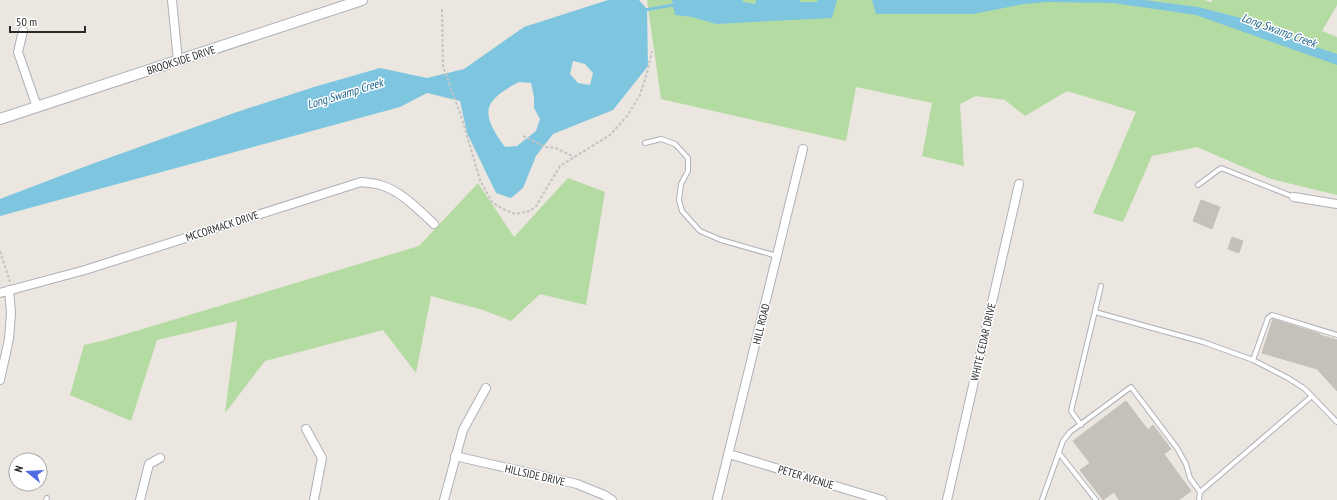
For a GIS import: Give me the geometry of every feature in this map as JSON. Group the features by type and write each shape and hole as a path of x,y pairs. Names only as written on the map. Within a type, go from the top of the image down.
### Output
{"street":[{"path":"172,0 178,61"},
{"name":"BROOKSIDE DRIVE","path":"0,119 362,0"},
{"path":"23,31 18,52 37,107"},
{"name":"HILL ROAD","path":"717,500 778,256 803,148"},
{"name":"MCCORMACK DRIVE","path":"0,292 9,286 85,270 361,182 379,184 389,188 414,205 434,224"},
{"name":"WHITE CEDAR DRIVE","path":"947,500 1019,184"},
{"path":"1294,197 1337,204"},
{"path":"0,380 9,339 11,313 9,286"},
{"path":"444,500 463,430 486,388"},
{"path":"306,429 322,458 314,500"},
{"name":"PETER AVENUE","path":"729,454 882,500"},
{"name":"HILLSIDE DRIVE","path":"455,456 578,484 612,500"},
{"path":"140,500 149,464 160,458"}],"lane":[{"path":"645,143 662,139 675,144 688,158 688,171 681,184 680,200 682,211 700,231 721,240 778,256"},
{"path":"1198,185 1221,168 1294,197"},
{"path":"1081,425 1071,411 1101,286"},
{"path":"1095,312 1203,342 1252,360 1288,378 1305,389 1337,422"},
{"path":"1252,360 1268,318 1272,315 1337,335"},
{"path":"1042,500 1063,441 1070,432 1131,387 1177,448 1186,464 1190,478 1200,492"},
{"path":"1199,500 1200,492 1312,396"},
{"path":"1059,453 1096,500"}],"path":[{"path":"442,9 443,66 462,119 480,180 492,202 510,213 522,214 530,211 536,206 560,166 610,135 627,116 640,95 652,51"},
{"path":"523,136 545,147 556,148 574,157"},
{"path":"0,251 9,286"}],"green space":[{"path":"647,0 1204,0 1211,2 1213,0 1337,0 1337,5 1322,31 1337,37 1337,195 1271,179 1197,147 1152,156 1123,222 1093,213 1136,112 1067,91 1025,116 1005,100 976,96 960,104 964,166 922,156 932,103 856,87 846,141 661,99"},
{"path":"568,178 605,192 586,305 540,294 511,321 483,310 431,296 416,373 383,330 265,361 225,413 237,321 157,340 131,421 70,395 84,345 106,340 419,246 478,183 514,237"}],"water":[{"path":"608,0 639,0 647,9 648,66 613,110 553,134 536,156 523,188 511,198 496,193 467,133 460,101 427,93 400,107 0,216 0,199 89,165 237,112 314,87 380,68 427,78 464,69 524,27","holes":["573,61 585,64 593,73 590,85 578,83 570,74","519,82 531,83 534,97 534,108 540,119 536,131 517,146 505,147 491,125 489,109 492,102 498,95"]},
{"path":"672,0 743,0 743,2 755,4 756,0 800,0 800,2 816,2 818,0 837,0 832,18 716,24 692,17 675,15"},
{"path":"872,0 1144,0 1198,7 1241,18 1257,27 1337,54 1337,65 1196,15 1113,3 1047,2 1024,4 973,14 876,14"}],"building":[{"path":"1201,200 1220,207 1212,229 1193,221"},
{"path":"1232,237 1243,241 1239,253 1228,249"},
{"path":"1273,319 1337,340 1337,391 1317,369 1262,353"},
{"path":"1126,401 1148,430 1153,425 1171,449 1164,454 1191,491 1179,500 1119,500 1114,492 1103,500 1080,470 1090,463 1073,441"}],"waterway":[{"name":"Long Swamp Creek","path":"645,10 673,5 677,6"}]}
